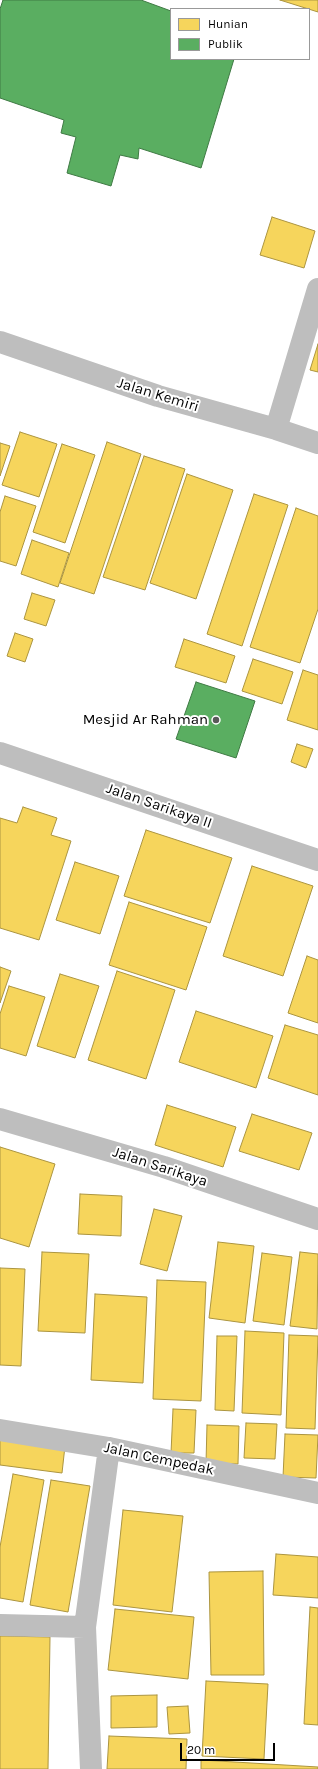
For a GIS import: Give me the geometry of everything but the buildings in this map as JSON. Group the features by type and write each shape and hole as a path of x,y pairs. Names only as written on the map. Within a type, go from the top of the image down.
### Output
{"street":[{"path":"276,429 318,289"},
{"name":"Jalan Kemiri","path":"0,342 158,396 276,429 318,443"},
{"name":"Jalan Sarikaya II","path":"0,753 318,860"},
{"name":"Jalan Sarikaya","path":"0,1118 164,1167 318,1219"},
{"name":"Jalan Cempedak","path":"0,1430 109,1448 318,1492"},
{"path":"91,1769 85,1628 109,1448"},
{"path":"0,1626 85,1628"}],"place":[{"name":"Mesjid Ar Rahman","path":"216,720"}]}
